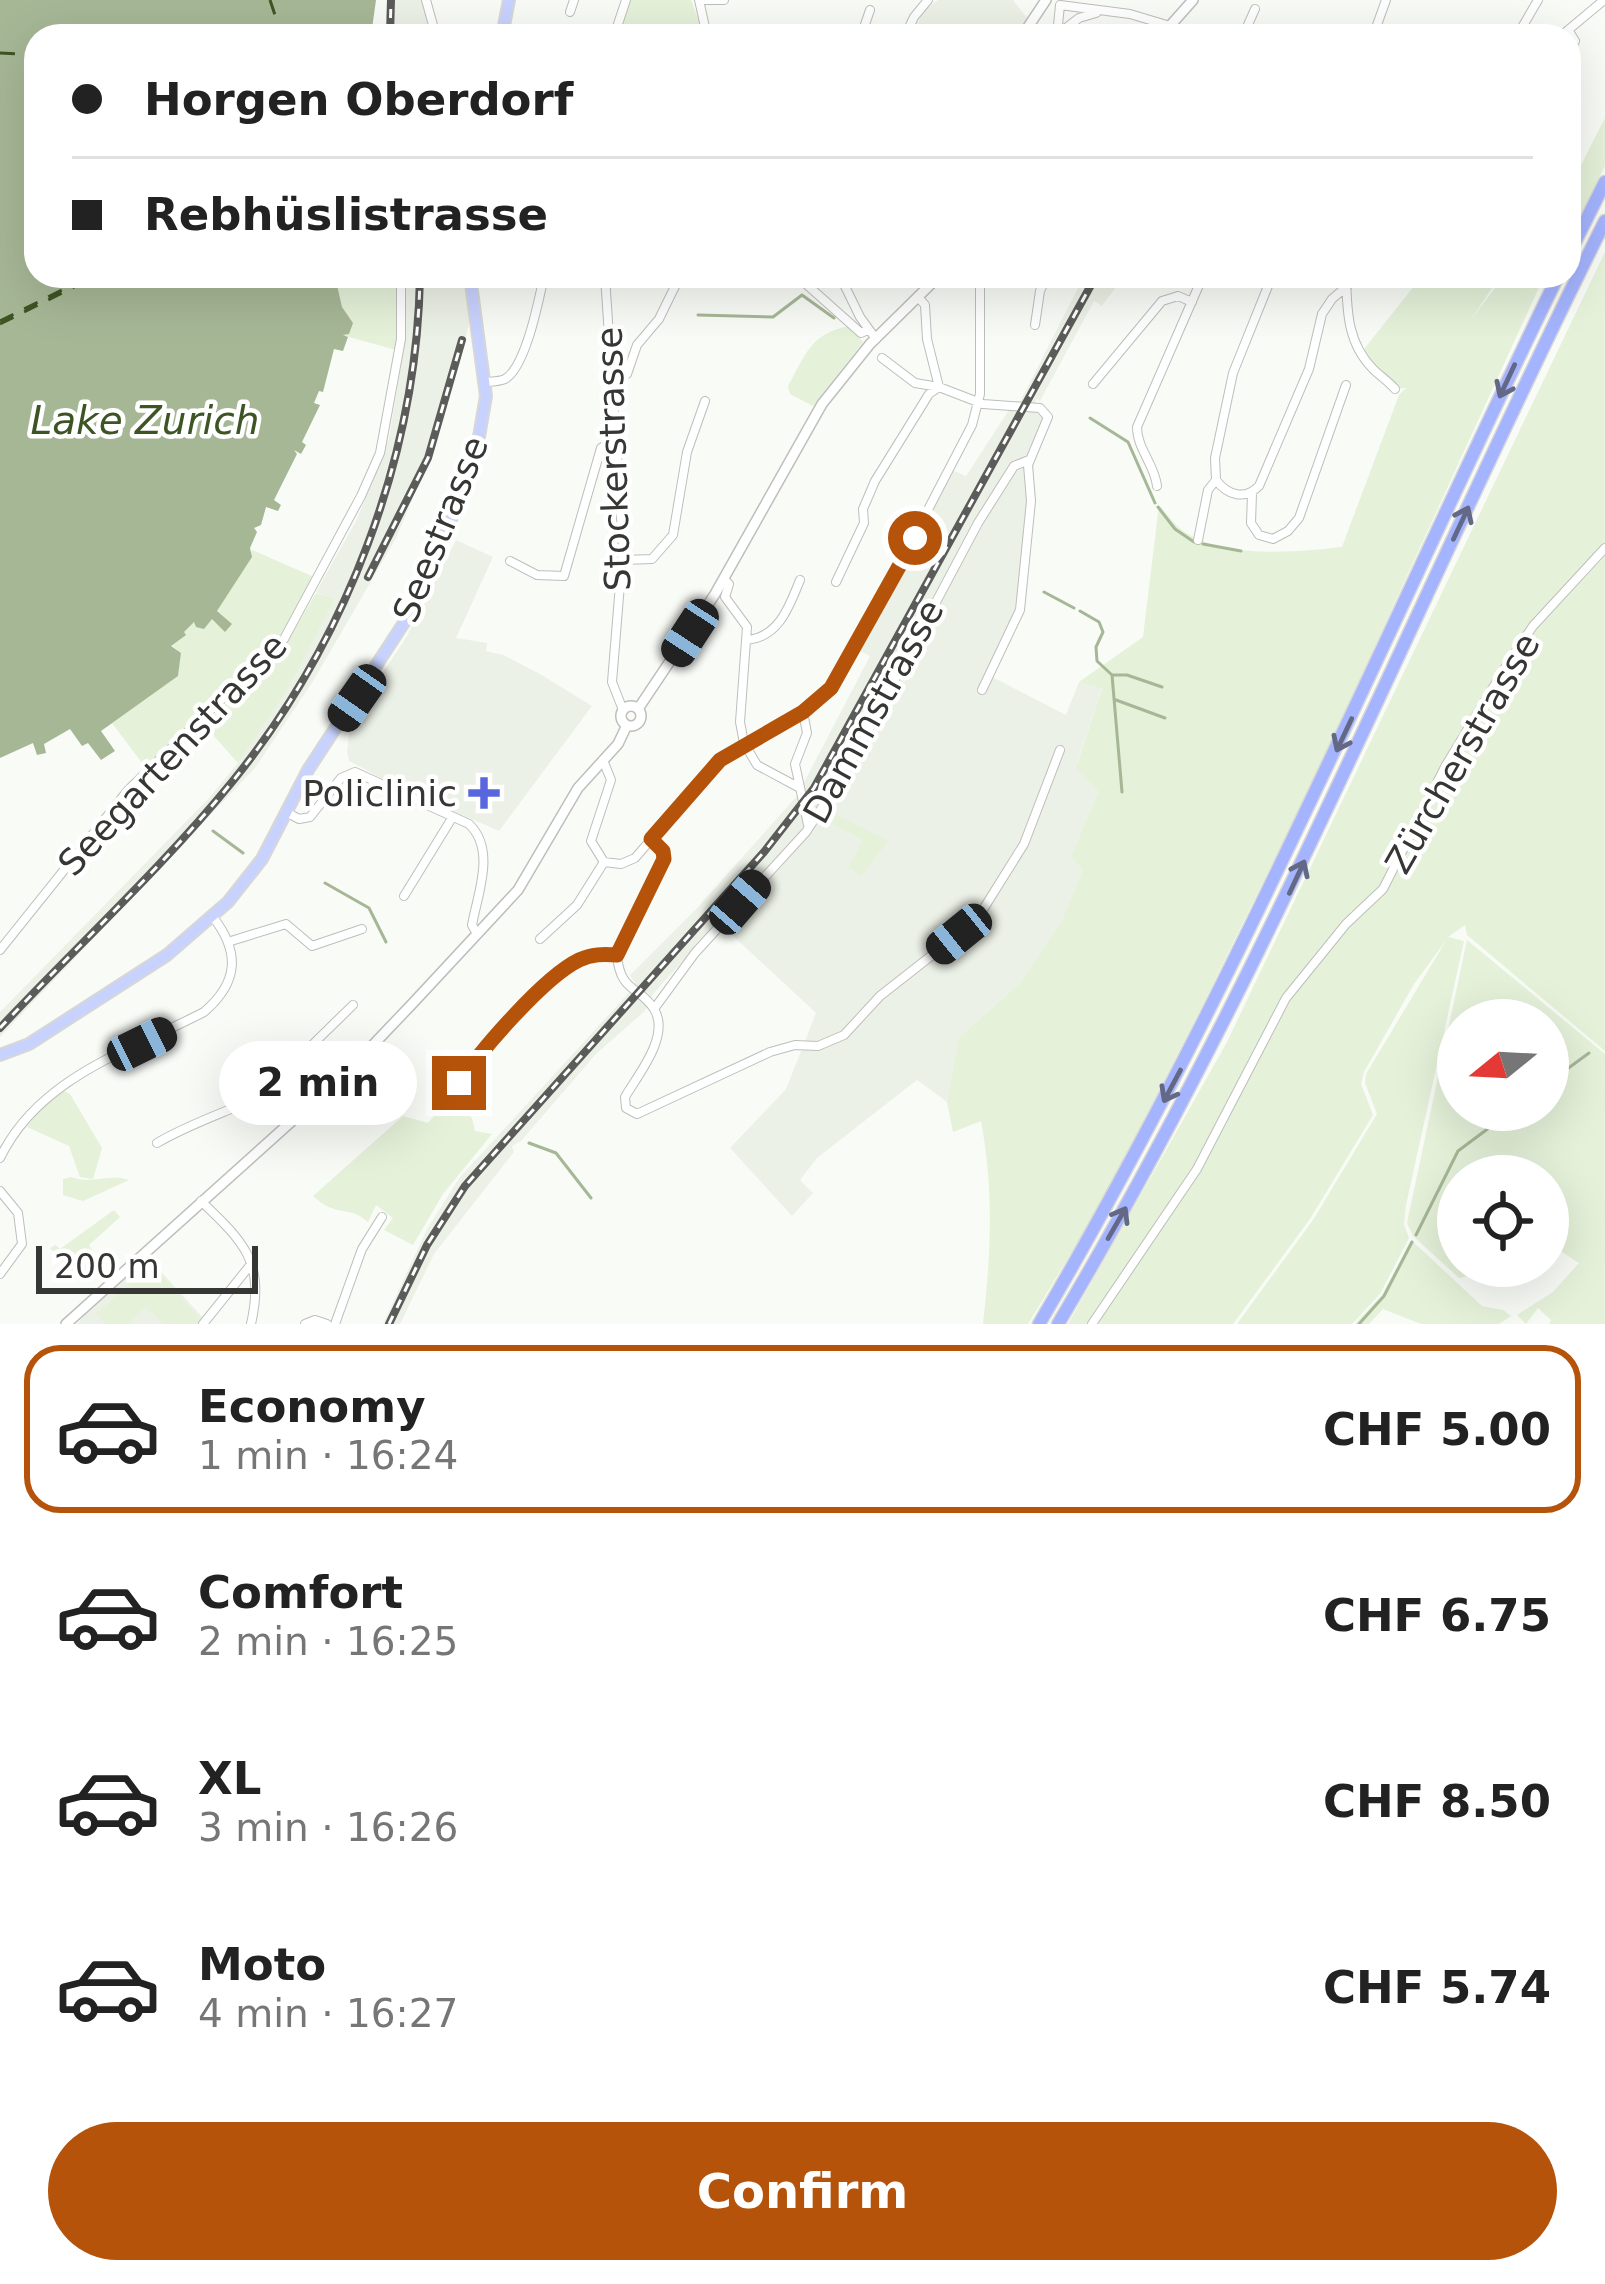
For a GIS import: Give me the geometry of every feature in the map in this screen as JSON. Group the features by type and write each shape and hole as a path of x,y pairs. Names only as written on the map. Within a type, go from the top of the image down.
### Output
{"highway":[{"path":"1581,230 1605,182"},
{"path":"1581,272 1605,221"},
{"path":"1039,1324 1130,1165 1232,968 1552,288"},
{"path":"1058,1324 1134,1194 1252,968 1573,288"}],"main road":[{"path":"1172,24 1193,0"},
{"name":"Seestrasse","path":"0,1055 29,1044 145,971 213,917 249,878 308,770 400,631 474,466 482,433 485,382 475,288"},
{"path":"627,725 640,720 638,709 724,579 817,412 872,334 927,288"},
{"path":"627,725 621,717 623,710 638,709"},
{"path":"66,1324 332,1085 477,934 518,890 578,788 623,738 627,725"}],"street":[{"path":"571,12 574,0"},
{"path":"699,0 724,0"},
{"path":"1576,24 1604,0"},
{"path":"1058,24 1060,5 1130,14 1163,24"},
{"path":"1248,24 1255,9"},
{"path":"865,24 870,10"},
{"path":"1072,24 1105,12"},
{"name":"Seegartenstrasse","path":"0,950 129,789 284,639 362,496 380,453 401,339 401,288"},
{"path":"485,382 510,375 531,329 541,288"},
{"name":"Stockerstrasse","path":"606,288 624,560 612,682 623,710"},
{"path":"613,380 627,374 637,345 659,319 674,288"},
{"path":"811,288 861,332 872,334"},
{"path":"847,288 872,334"},
{"path":"604,862 629,862 720,760 803,712 831,688 968,433 978,403 980,288"},
{"path":"1035,325 1041,288"},
{"path":"1156,487 1156,473 1138,442 1137,427 1198,288"},
{"path":"1198,540 1208,490 1216,480 1215,458 1233,373 1267,288"},
{"path":"1345,288 1322,314 1309,369 1264,478 1252,493 1251,524 1259,536 1273,539 1300,518 1346,386"},
{"path":"1346,288 1355,344 1395,389"},
{"path":"1093,385 1162,301 1178,296 1192,302"},
{"path":"918,297 925,305 927,339 940,387"},
{"path":"882,358 909,381 940,387 978,403 1033,406 1046,412 1047,427 1029,460 1031,501 1020,610 982,690"},
{"path":"836,582 864,523 863,509 875,481 929,394 940,387"},
{"path":"624,560 652,559 674,536 688,445 705,401"},
{"path":"510,561 537,575 563,576 601,448 615,439"},
{"name":"Dammstrasse","path":"654,1009 695,953 806,832 806,821 849,766 978,524 1014,466 1029,460"},
{"path":"1216,480 1231,494 1252,493"},
{"name":"Zürcherstrasse","path":"1092,1324 1197,1169 1286,998 1346,924 1383,890 1438,779 1508,663 1534,626 1605,548"},
{"path":"724,579 729,584 725,597 744,620 747,640 740,722 744,743 757,765 799,790"},
{"path":"747,640 760,638 775,627 800,580"},
{"path":"803,712 807,733 795,764 806,821"},
{"path":"651,839 664,859 617,955 624,981 654,1009 656,1038 625,1097 626,1108 637,1114 770,1052 833,1042 880,996 959,934 984,908 1024,844 1060,750"},
{"path":"603,760 611,780 591,842 604,862"},
{"path":"286,812 299,819 310,817 340,778 352,772 458,817 476,829 484,846 472,925 477,934"},
{"path":"404,896 452,818"},
{"path":"540,939 578,905 604,862"},
{"path":"0,1158 19,1124 60,1086 205,1012 217,1001 230,975 231,941 213,917"},
{"path":"231,941 286,924 313,946 362,928"},
{"path":"455,1091 476,1059 567,968 589,956 617,955"},
{"path":"304,1067 312,1045 353,1005"},
{"path":"157,1142 213,1113 246,1103 286,1071 304,1067 320,1072 332,1085"},
{"path":"0,1191 17,1214 22,1244 0,1274"},
{"path":"201,1201 236,1237 253,1263 257,1290 251,1324"},
{"path":"305,1324 315,1320 331,1324 362,1250 382,1217"},
{"path":"203,1324 253,1263"}],"shaded area":[{"path":"387,0 425,0 428,24 386,24"},
{"path":"629,0 691,0 700,24 622,24"},
{"path":"938,0 1013,0 1028,19 1025,24 917,24"},
{"path":"1605,118 1605,166 1581,214 1581,168"},
{"path":"1605,252 1605,1051 1569,1021 1569,999 1543,999 1467,935 1465,925 1448,937 1464,941 1451,999 1437,999 1437,1064 1406,1205 1404,1225 1409,1238 1380,1294 1352,1324 1237,1324 1313,1220 1377,1114 1366,1074 1447,939 1414,984 1364,1072 1361,1084 1373,1115 1310,1219 1233,1324 1068,1324 1226,1044"},
{"path":"338,288 396,288 396,350 342,335 352,323"},
{"path":"406,288 466,288 470,321 435,445 396,538 315,678 255,768 0,1037 0,1012 238,763 335,600 316,592 357,519 389,438 403,354"},
{"path":"1078,288 1115,288 1102,306 1094,301 1031,411 1040,413 1043,420 1028,451 1035,497 1024,613 992,677 1066,715 1079,682 1102,687 1076,766 1098,792 1071,856 1084,869 1062,920 1020,983 959,1037 947,1102 917,1080 817,1158 800,1180 813,1193 792,1216 730,1148 786,1089 816,1013 718,922 653,994 645,1011 596,1054 512,1146 514,1152 434,1254 400,1324 383,1324 427,1229 460,1177 636,985 630,975 797,796 870,656 858,650 936,500 954,471 966,476 1009,410 1016,410"},
{"path":"1412,288 1492,288 1470,321 1495,288 1539,288 1315,777 1102,1202 1028,1324 983,1324 990,1222 981,1121 953,1132 947,1102 959,1037 1020,983 1062,920 1083,870 1071,856 1098,792 1076,767 1102,688 1079,682 1143,637 1159,505 1185,532 1220,546 1261,552 1342,547 1399,395 1406,388 1395,389 1361,353"},
{"path":"849,326 863,342 813,406 790,394 788,386 817,340"},
{"path":"456,540 493,557 456,638 487,643 486,651 540,674 592,706 499,831 402,789 349,761 347,752 350,722 407,636"},
{"path":"252,550 314,577 278,640 145,767 112,723 178,676 181,653 171,645 194,622 197,627 212,618 231,624 217,611"},
{"path":"316,593 335,599 287,690 238,763 204,725 284,647"},
{"path":"829,811 888,841 861,876 848,868 863,840 825,820"},
{"path":"1467,940 1538,999 1454,999"},
{"path":"1569,1024 1605,1054 1605,1324 1549,1324 1551,1320 1538,1308 1526,1324 1517,1315 1557,1287 1569,1287 1569,1274 1579,1263 1569,1257 1569,1155 1437,1155 1437,1258 1413,1236 1407,1223 1437,1082 1437,1131 1569,1131"},
{"path":"64,1091 102,1148 93,1179 80,1177 69,1146 27,1127"},
{"path":"449,1099 472,1118 475,1131 492,1134 443,1194 413,1245 384,1230 393,1218 376,1205 368,1222 313,1196 403,1116 428,1123"},
{"path":"63,1179 129,1180 83,1201 63,1195"},
{"path":"114,1210 120,1217 89,1245 93,1251 83,1262 89,1270 79,1280 50,1248 60,1249"},
{"path":"1411,1240 1437,1264 1437,1287 1462,1287 1482,1306 1511,1316 1499,1324 1421,1324 1383,1309 1369,1324 1355,1324 1382,1295"},
{"path":"148,1257 204,1319 199,1324 77,1324 96,1301"},
{"path":"152,1264 201,1320 198,1324 164,1324 145,1307 129,1324 106,1324 96,1314"}],"water":[{"name":"Lake Zurich","path":"0,0 376,0 373,24 24,24 24,288 338,288 342,307 353,323 349,334 343,335 348,337 343,351 334,349 323,392 319,391 314,403 320,405 302,442 306,445 301,454 294,450 297,454 274,500 281,505 278,511 266,507 261,525 254,528 252,557 217,611 232,624 225,632 212,619 204,629 194,622 184,632 171,646 181,653 178,676 101,731 115,751 101,760 70,729 44,744 46,753 37,755 33,743 0,758"}],"waterway":[{"path":"698,315 773,317 802,295 834,318"},
{"path":"1090,418 1128,442 1155,503"},
{"path":"1158,507 1175,529 1194,542"},
{"path":"1203,544 1241,551"},
{"path":"1044,592 1074,608"},
{"path":"1080,611 1099,622 1103,632 1096,647 1097,661 1112,675 1122,792"},
{"path":"1112,675 1162,687"},
{"path":"1116,700 1165,718"},
{"path":"213,831 243,853"},
{"path":"325,883 369,908 386,942"},
{"path":"1569,1068 1589,1053"},
{"path":"1416,1235 1458,1151 1485,1131"},
{"path":"529,1143 556,1153 591,1198"},
{"path":"1359,1324 1384,1296 1412,1242"}],"ferry route":[{"path":"270,0 278,24"},
{"path":"0,53 24,54"},
{"path":"0,321 66,288"},
{"path":"0,324 72,288"}],"railway":[{"path":"390,24 391,0"},
{"path":"0,1028 205,814 273,727 309,669 368,544 389,479 416,344 419,288"},
{"path":"389,1324 427,1245 465,1186 764,852 814,788 1089,288"},
{"path":"368,577 428,458 462,340"}],"place":[{"name":"Policlinic","path":"484,793"}],"route":[{"path":"459,1083 484,1050 567,968 589,956 617,955 664,859 660,846 651,839 720,760 803,712 831,688 915,538"}]}
